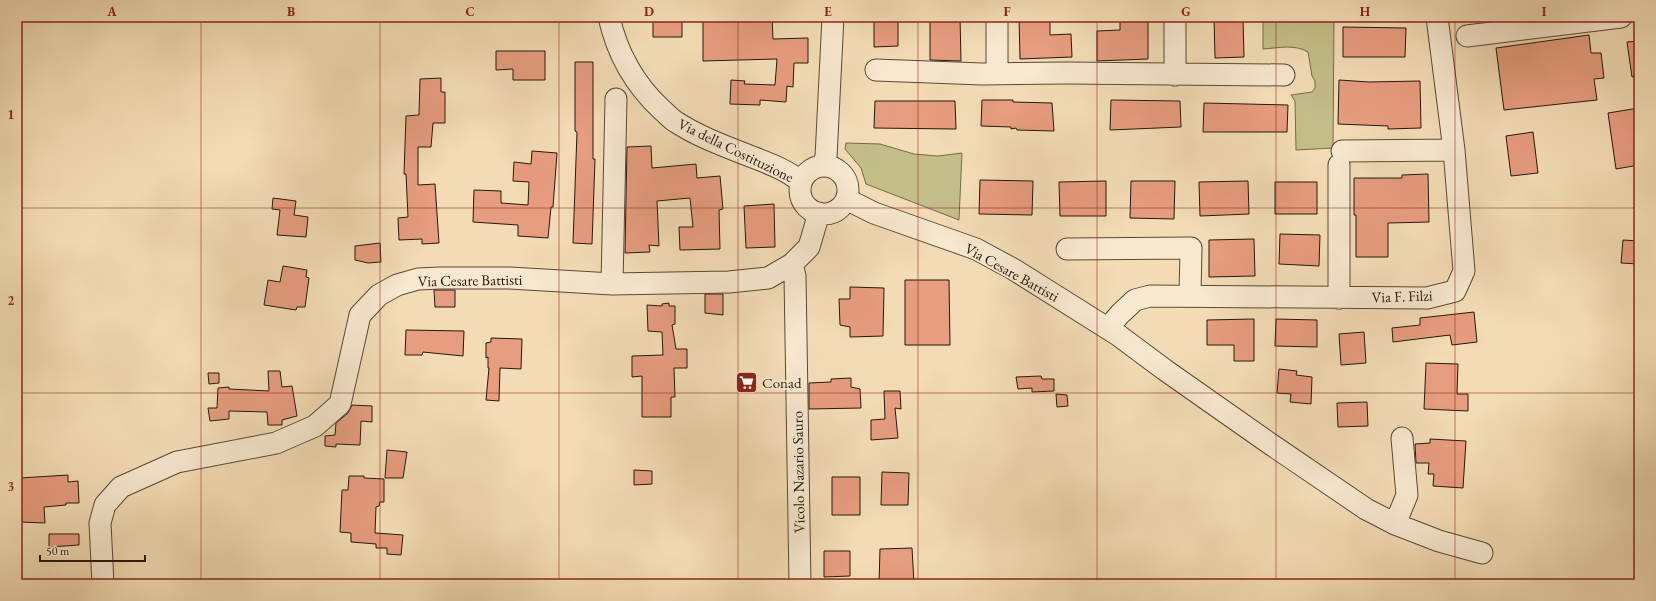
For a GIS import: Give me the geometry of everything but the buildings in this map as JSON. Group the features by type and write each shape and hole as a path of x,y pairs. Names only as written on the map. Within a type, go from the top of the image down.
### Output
{"street":[{"name":"Via della Costituzione","path":"609,17 622,58 634,79 652,101 675,121 700,136 778,168 794,176 801,182"},
{"path":"822,166 826,158 833,17"},
{"path":"997,17 997,74"},
{"path":"1175,17 1175,75"},
{"name":"Via F. Filzi","path":"1108,328 1135,300 1150,296 1427,298 1454,291 1464,271 1454,150 1437,17"},
{"path":"1467,36 1621,17"},
{"path":"876,70 982,74 1284,75"},
{"path":"612,284 616,99"},
{"path":"1339,298 1341,158 1454,150"},
{"path":"822,166 830,167 843,175 847,182 847,197 844,203 833,212 819,213 812,210 804,201 800,190 801,182 809,171 822,166"},
{"name":"Via Cesare Battisti","path":"847,197 854,203 874,213 976,249 1013,269 1108,328 1341,494 1396,524 1439,541 1482,553"},
{"name":"Via Cesare Battisti","path":"103,584 100,523 105,505 121,487 177,462 276,443 316,426 340,404 360,316 379,295 396,285 418,279 440,278 510,278 612,284 729,282 768,278 792,264 809,247 819,213"},
{"path":"1067,249 1191,248 1190,296"},
{"name":"Vicolo Nazario Sauro","path":"792,264 796,284 800,584"},
{"path":"1396,524 1407,495 1402,438"}],"shaded area":[{"path":"1263,17 1334,17 1333,148 1296,150 1295,101 1291,95 1312,92 1315,88 1315,81 1312,76 1308,52 1292,47 1263,49"},
{"path":"846,143 880,144 914,154 938,156 962,153 959,220 866,184 861,168 845,149"}],"place":[{"name":"Conad","path":"746,382"}]}
